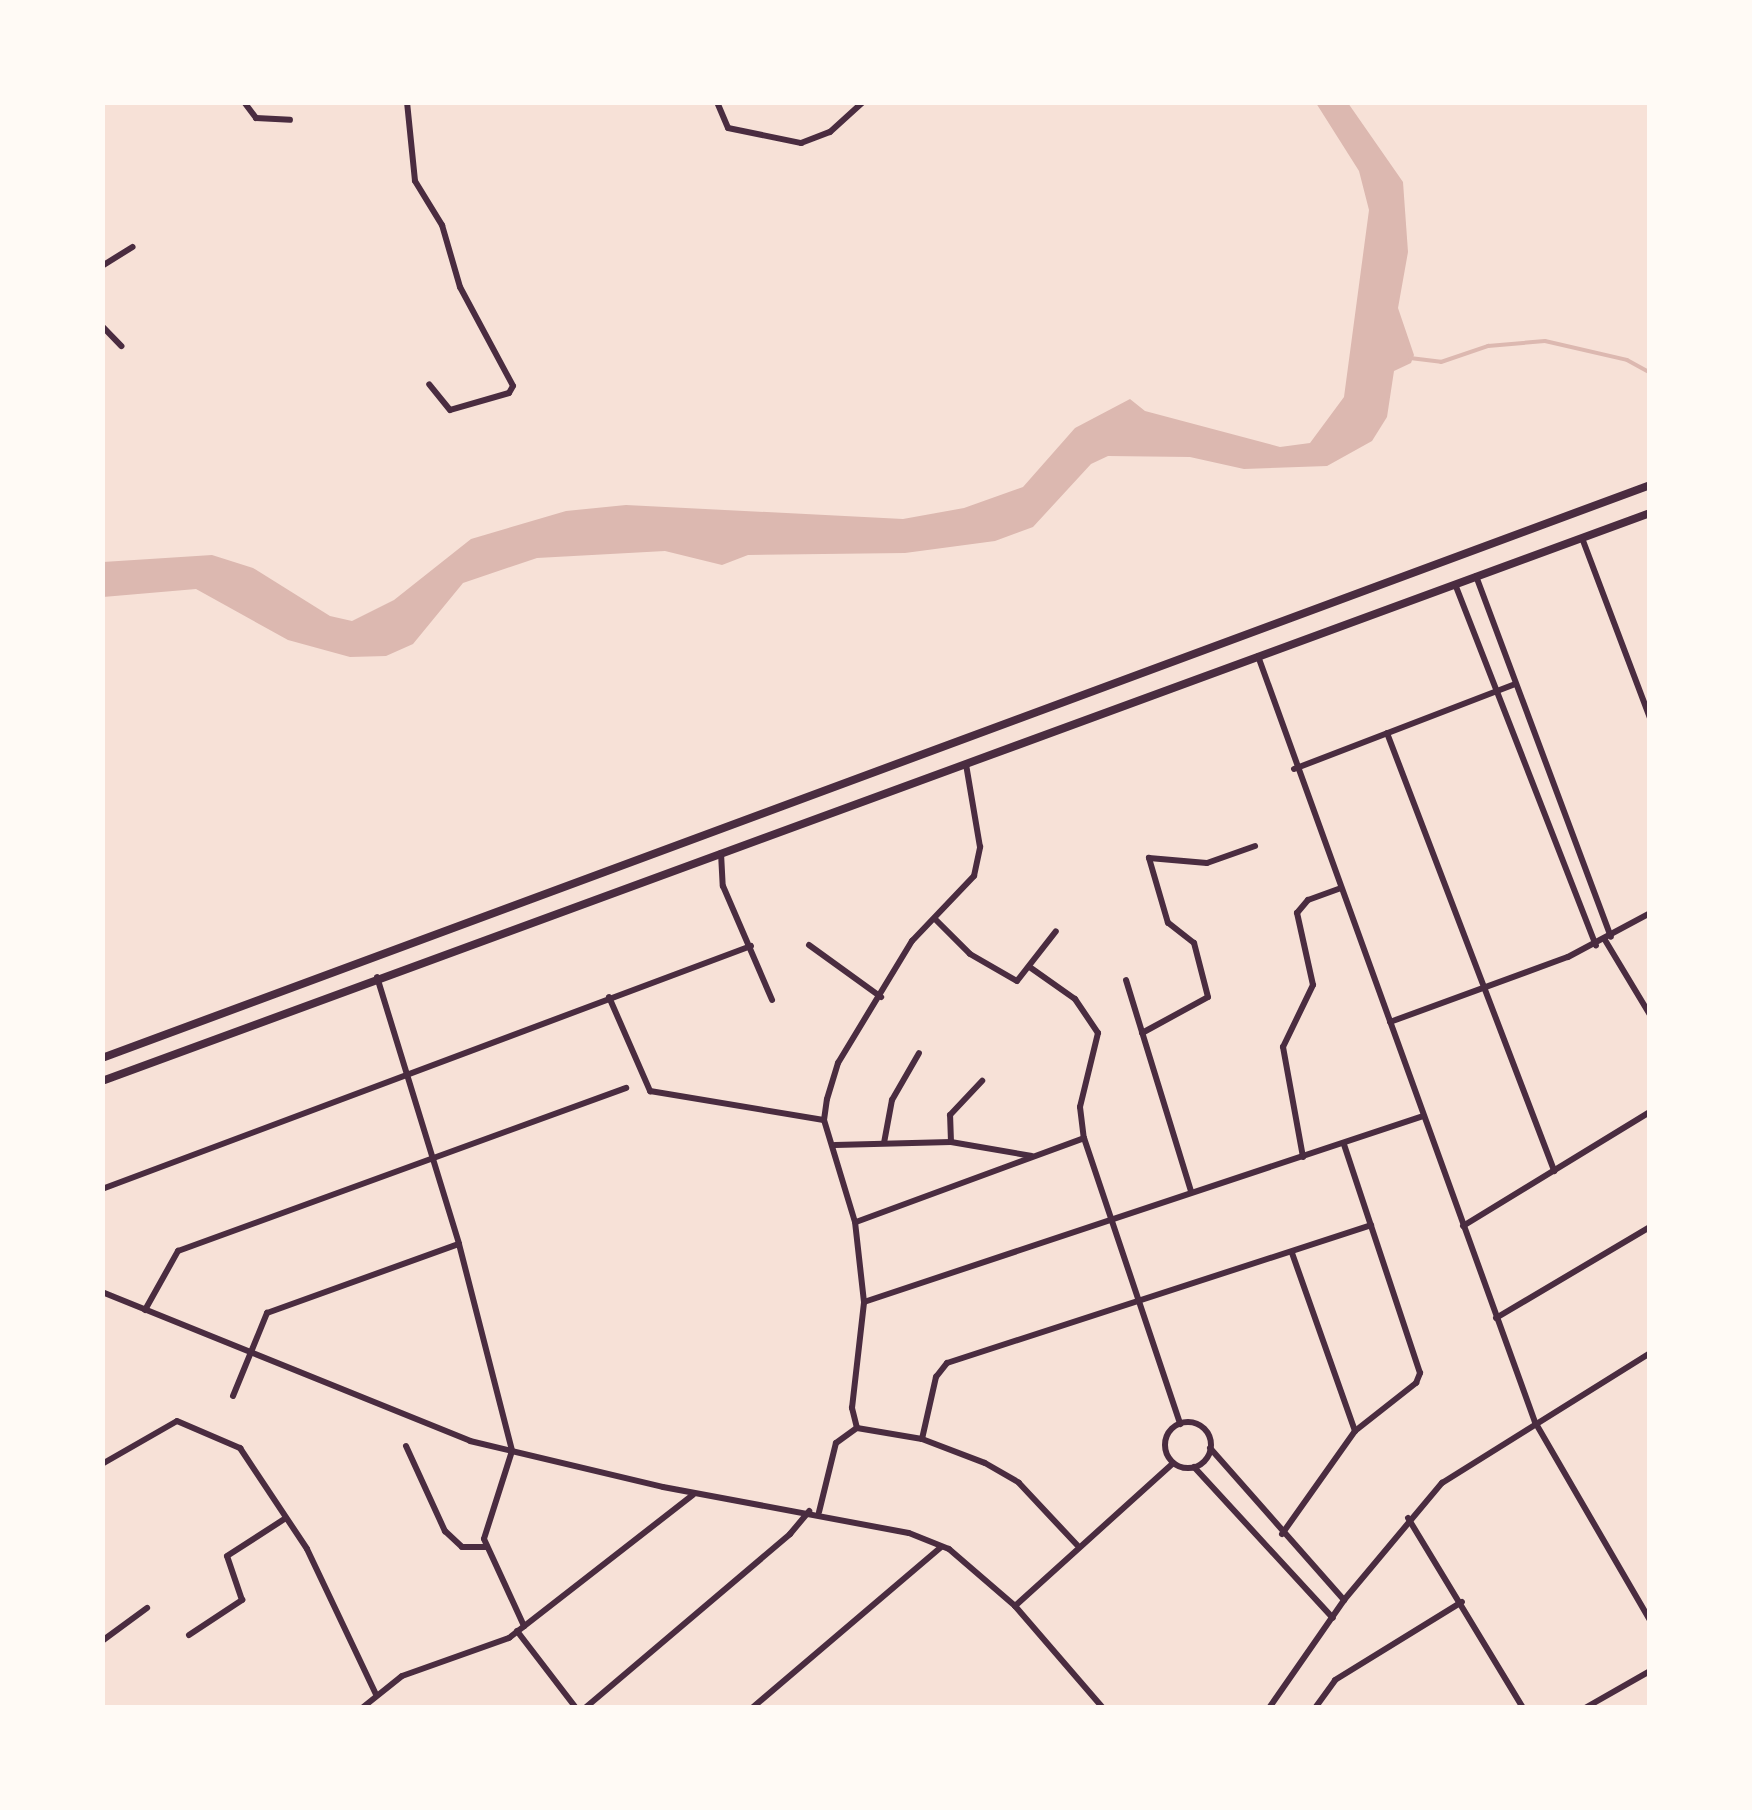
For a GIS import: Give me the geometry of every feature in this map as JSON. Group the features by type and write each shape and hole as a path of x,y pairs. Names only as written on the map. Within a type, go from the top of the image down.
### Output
{"street":[{"path":"244,102 256,118 290,120"},
{"path":"407,102 415,182 442,226 460,287 513,386 509,393 450,410 429,384"},
{"path":"717,102 728,128 801,143 830,132 863,102"},
{"path":"102,266 132,247"},
{"path":"102,326 121,346"},
{"path":"102,1058 1650,485"},
{"path":"102,1081 377,977 1650,514"},
{"path":"1582,538 1650,718"},
{"path":"1476,576 1608,939 1650,1015"},
{"path":"1455,583 1596,945"},
{"path":"1242,637 1254,658 1390,1022 1535,1422 1650,1620"},
{"path":"1294,769 1515,684"},
{"path":"1388,733 1554,1171"},
{"path":"857,1428 852,1408 864,1302 855,1222 835,1145 824,1120 838,1063 912,941 936,920 979,863 966,764"},
{"path":"706,835 717,854 723,886 772,1000"},
{"path":"1142,1034 1208,997 1194,943 1168,923 1148,858 1207,863 1255,846"},
{"path":"1303,1157 1283,1047 1313,984 1297,913 1308,900 1339,888"},
{"path":"1390,1022 1596,945 1650,912"},
{"path":"936,920 970,954 1012,980 1031,968 1056,931"},
{"path":"809,945 881,997"},
{"path":"102,1189 751,946"},
{"path":"370,958 409,1072 459,1244 512,1452 484,1528 487,1547 520,1629 576,1708"},
{"path":"1031,968 1074,999 1098,1033 1096,1062 1082,1096 1084,1138 1180,1424"},
{"path":"1126,980 1191,1191"},
{"path":"609,997 650,1091 824,1120"},
{"path":"884,1144 892,1100 919,1053"},
{"path":"950,1142 950,1115 982,1081"},
{"path":"145,1310 178,1252 626,1088"},
{"path":"1463,1226 1650,1112"},
{"path":"864,1302 1113,1216 1424,1116"},
{"path":"855,1222 1084,1138"},
{"path":"835,1145 950,1142 1034,1156"},
{"path":"1282,1534 1355,1431 1416,1383 1420,1373 1344,1144"},
{"path":"922,1439 936,1377 947,1362 1142,1303 1371,1225"},
{"path":"1496,1318 1650,1226"},
{"path":"232,1396 268,1313 459,1244"},
{"path":"1292,1252 1355,1431"},
{"path":"102,1292 442,1432 694,1494 819,1512 942,1546 1015,1606 1103,1708"},
{"path":"1269,1708 1344,1600 1408,1518 1454,1474 1650,1353"},
{"path":"102,1464 162,1427 187,1421 240,1448 336,1602 376,1694"},
{"path":"1180,1424 1204,1429 1210,1448 1344,1600"},
{"path":"1173,1463 1165,1446 1180,1424"},
{"path":"819,1512 836,1443 857,1428 922,1439 1019,1483 1078,1545"},
{"path":"406,1446 445,1531 462,1547 487,1547"},
{"path":"1194,1466 1210,1448"},
{"path":"1015,1606 1173,1463 1194,1466 1333,1618"},
{"path":"362,1708 376,1694 417,1669 520,1629 694,1494"},
{"path":"585,1708 790,1534 809,1510"},
{"path":"189,1635 242,1600 226,1556 286,1518"},
{"path":"1408,1518 1523,1708"},
{"path":"752,1708 942,1546"},
{"path":"1315,1708 1335,1680 1462,1602"},
{"path":"102,1641 148,1608"},
{"path":"1586,1708 1650,1671"}],"shaded area":[{"path":"1316,103 1348,103 1403,182 1408,252 1398,308 1414,355 1411,363 1394,371 1387,417 1372,441 1327,466 1244,469 1190,457 1108,456 1091,464 1033,527 995,541 905,553 748,555 722,565 665,551 537,558 463,583 413,644 386,656 350,657 288,640 196,589 103,597 103,562 212,555 253,568 330,616 352,621 394,600 471,539 566,511 626,505 903,519 964,508 1023,487 1075,428 1130,399 1145,411 1280,447 1310,443 1344,397 1369,210 1359,171"}],"waterway":[{"path":"1410,358 1441,362 1488,346 1545,341 1627,360 1650,373"}]}
